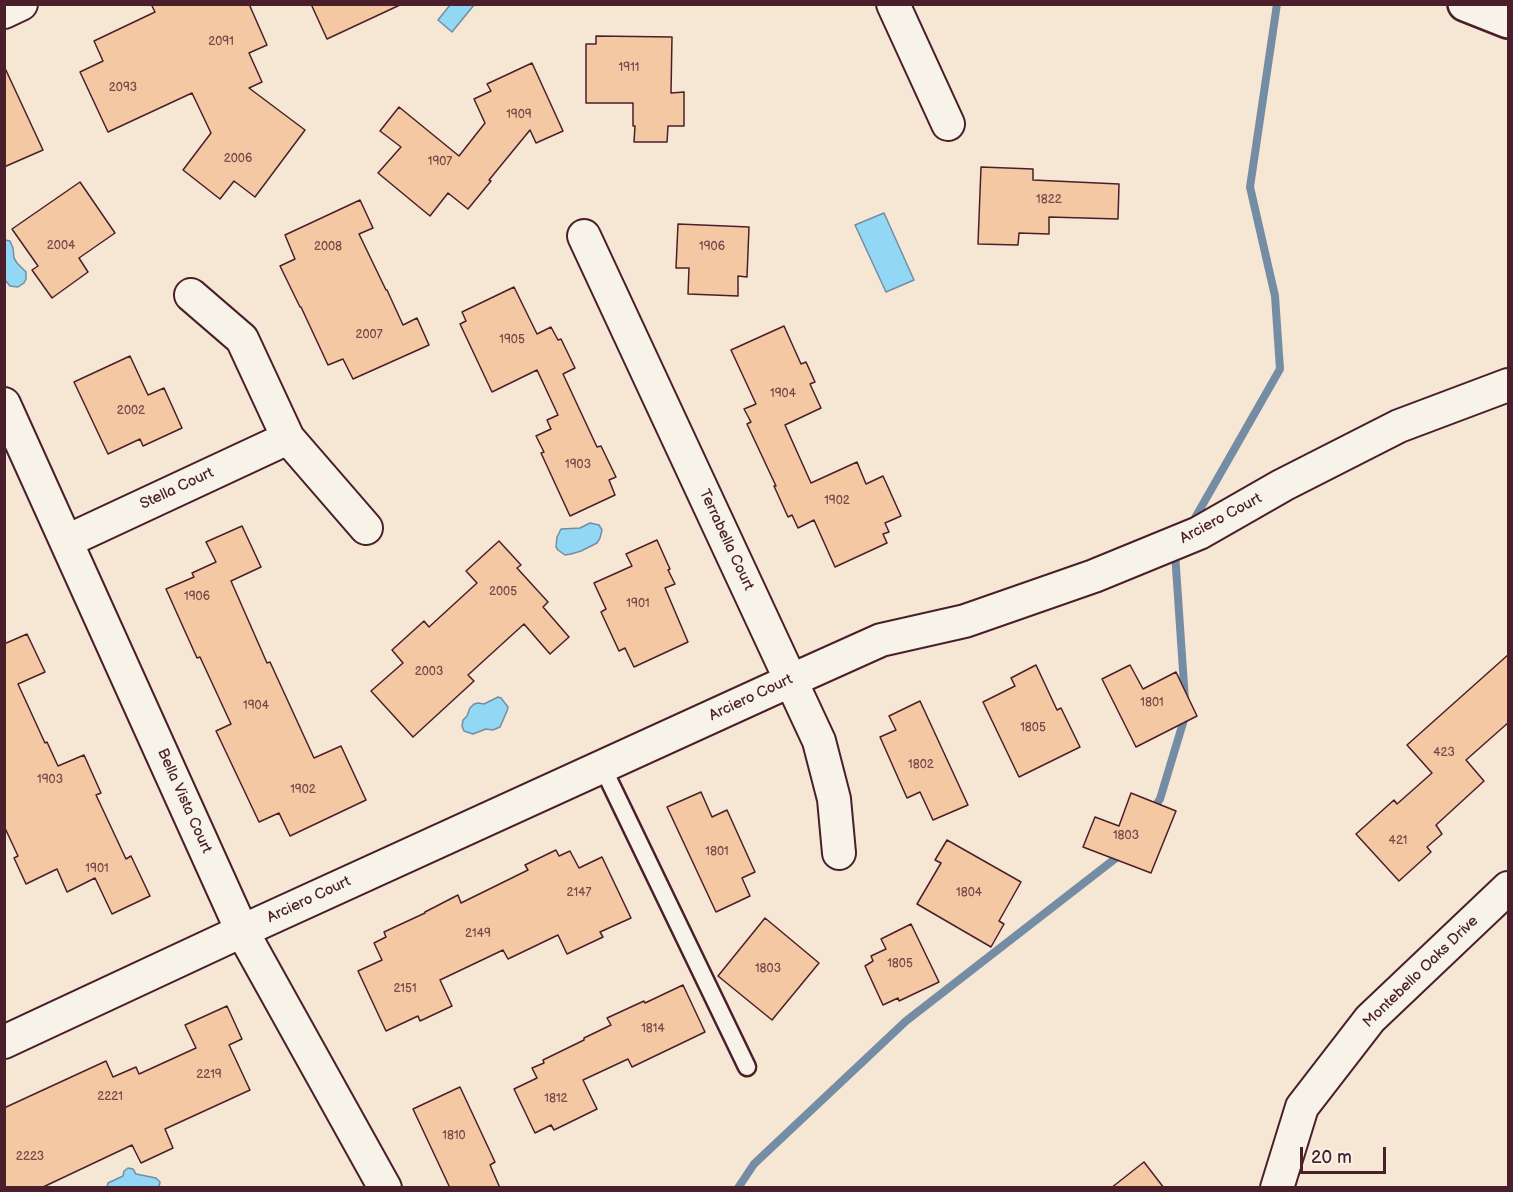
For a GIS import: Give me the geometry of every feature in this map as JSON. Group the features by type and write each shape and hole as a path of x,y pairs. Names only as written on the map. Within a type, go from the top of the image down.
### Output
{"main road":[{"path":"1465,4 1509,21"}],"street":[{"path":"4,12 21,4"},
{"path":"893,4 948,123"},
{"name":"Terrabella Court","path":"584,236 819,741 834,799 839,853"},
{"path":"191,295 242,339 288,438 366,528"},
{"name":"Arciero Court","path":"4,1042 881,640 965,621 1094,576 1199,533 1283,485 1400,426 1509,385"},
{"name":"Bella Vista Court","path":"4,404 242,931 385,1188"},
{"name":"Stella Court","path":"67,541 288,438"},
{"name":"Montebello Oaks Drive","path":"1277,1188 1302,1107 1370,1019 1509,888"}],"lane":[{"path":"602,766 747,1067"}],"water":[{"path":"450,5 474,5 452,32 438,20"},
{"path":"884,213 914,280 886,292 855,225"},
{"path":"5,240 10,241 14,258 26,272 24,283 18,287 10,286 5,280"},
{"path":"590,523 599,525 602,530 597,543 571,554 565,555 558,550 557,537 561,529 580,528"},
{"path":"498,697 508,707 500,727 473,734 464,731 463,720 474,704 484,704"},
{"path":"128,1168 133,1169 136,1174 156,1178 160,1182 159,1187 107,1187 108,1183 123,1176 124,1171"}],"building":[{"path":"151,4 249,4 267,45 249,53 262,82 249,88 305,130 255,197 234,181 220,199 183,170 211,133 192,93 108,132 80,72 103,61 94,41 155,12"},
{"path":"311,4 402,4 327,39"},
{"path":"596,36 672,37 671,93 684,92 684,126 668,126 667,142 634,142 633,103 586,103 586,44 596,44"},
{"path":"532,63 563,131 536,143 530,130 468,209 448,193 430,216 378,173 401,147 380,131 399,107 459,156 485,123 474,99 491,91 487,84"},
{"path":"4,66 43,150 4,167"},
{"path":"981,167 1033,169 1033,180 1119,184 1118,219 1049,217 1049,234 1019,233 1018,245 978,244"},
{"path":"80,182 115,233 79,258 88,272 52,298 32,270 38,266 12,229"},
{"path":"360,200 373,228 359,234 403,325 417,318 429,345 353,379 343,359 328,365 280,266 295,259 285,235"},
{"path":"678,224 749,227 747,277 738,276 738,296 688,294 689,268 676,268"},
{"path":"514,287 537,334 551,327 558,340 561,339 575,368 563,374 597,447 601,446 616,477 609,480 615,495 570,516 541,453 544,452 536,436 551,429 547,420 558,415 537,370 492,392 460,324 466,321 462,312"},
{"path":"784,326 801,364 806,362 815,382 810,384 821,408 785,425 811,483 857,462 866,484 883,476 901,516 885,523 889,532 883,534 887,543 835,567 814,520 798,528 792,515 788,517 747,424 751,422 744,409 756,404 731,350"},
{"path":"130,356 148,395 164,388 182,428 143,446 140,439 108,454 74,382"},
{"path":"242,526 261,567 231,581 267,663 270,662 314,758 341,746 366,800 290,836 279,813 259,822 216,731 231,724 200,657 197,658 166,589 194,577 192,573 216,562 206,542"},
{"path":"657,540 675,584 665,588 688,642 634,667 625,648 619,651 601,612 606,609 594,583 632,566 626,554"},
{"path":"499,541 521,565 517,568 548,602 543,607 569,637 550,654 524,624 468,675 474,681 413,737 371,691 403,663 392,650 424,621 429,627 477,583 466,571"},
{"path":"27,634 45,672 18,684 45,743 47,742 58,766 84,755 101,793 96,795 126,859 131,856 150,896 112,914 95,878 67,892 57,869 26,884 14,858 18,856 4,826 4,644"},
{"path":"1509,654 1509,722 1466,760 1484,781 1436,825 1442,834 1427,847 1431,852 1399,881 1356,834 1394,800 1397,804 1432,773 1407,745"},
{"path":"1036,665 1057,710 1061,708 1080,747 1019,777 983,702 1015,686 1011,678"},
{"path":"1130,665 1143,689 1176,672 1197,716 1136,747 1102,679"},
{"path":"920,701 968,805 933,820 920,792 907,798 880,737 896,730 889,716"},
{"path":"701,792 712,817 727,810 755,872 742,878 750,896 716,912 667,807"},
{"path":"1131,793 1176,811 1151,873 1083,847 1095,817 1119,826"},
{"path":"947,840 1021,882 999,921 1004,924 991,947 917,904 941,863 935,860"},
{"path":"556,850 559,856 570,851 579,868 602,857 631,918 600,932 603,937 567,954 558,935 508,959 503,950 440,980 452,1006 420,1021 418,1016 386,1031 358,971 382,960 374,943 386,937 384,932 458,895 461,903 528,870 525,865"},
{"path":"765,918 819,963 772,1020 718,976"},
{"path":"911,924 939,982 899,1001 898,998 883,1005 865,966 873,961 871,956 886,949 881,939"},
{"path":"683,985 705,1032 632,1067 628,1059 583,1080 597,1109 554,1130 551,1125 535,1133 514,1089 537,1078 532,1068 611,1025 607,1018"},
{"path":"227,1006 242,1039 229,1045 250,1090 165,1129 173,1148 141,1163 132,1145 41,1188 4,1188 4,1108 106,1061 113,1077 136,1067 139,1074 196,1048 185,1025"},
{"path":"460,1087 495,1162 490,1165 500,1188 450,1188 413,1109"},
{"path":"1144,1162 1164,1188 1111,1188"}],"waterway":[{"path":"1191,525 1280,369 1275,296 1250,187 1277,4"},
{"path":"1178,549 1175,553 1185,700"},
{"path":"1152,811 1160,799 1186,713"},
{"path":"738,1188 754,1164 906,1021 1116,858 1120,852"}]}
